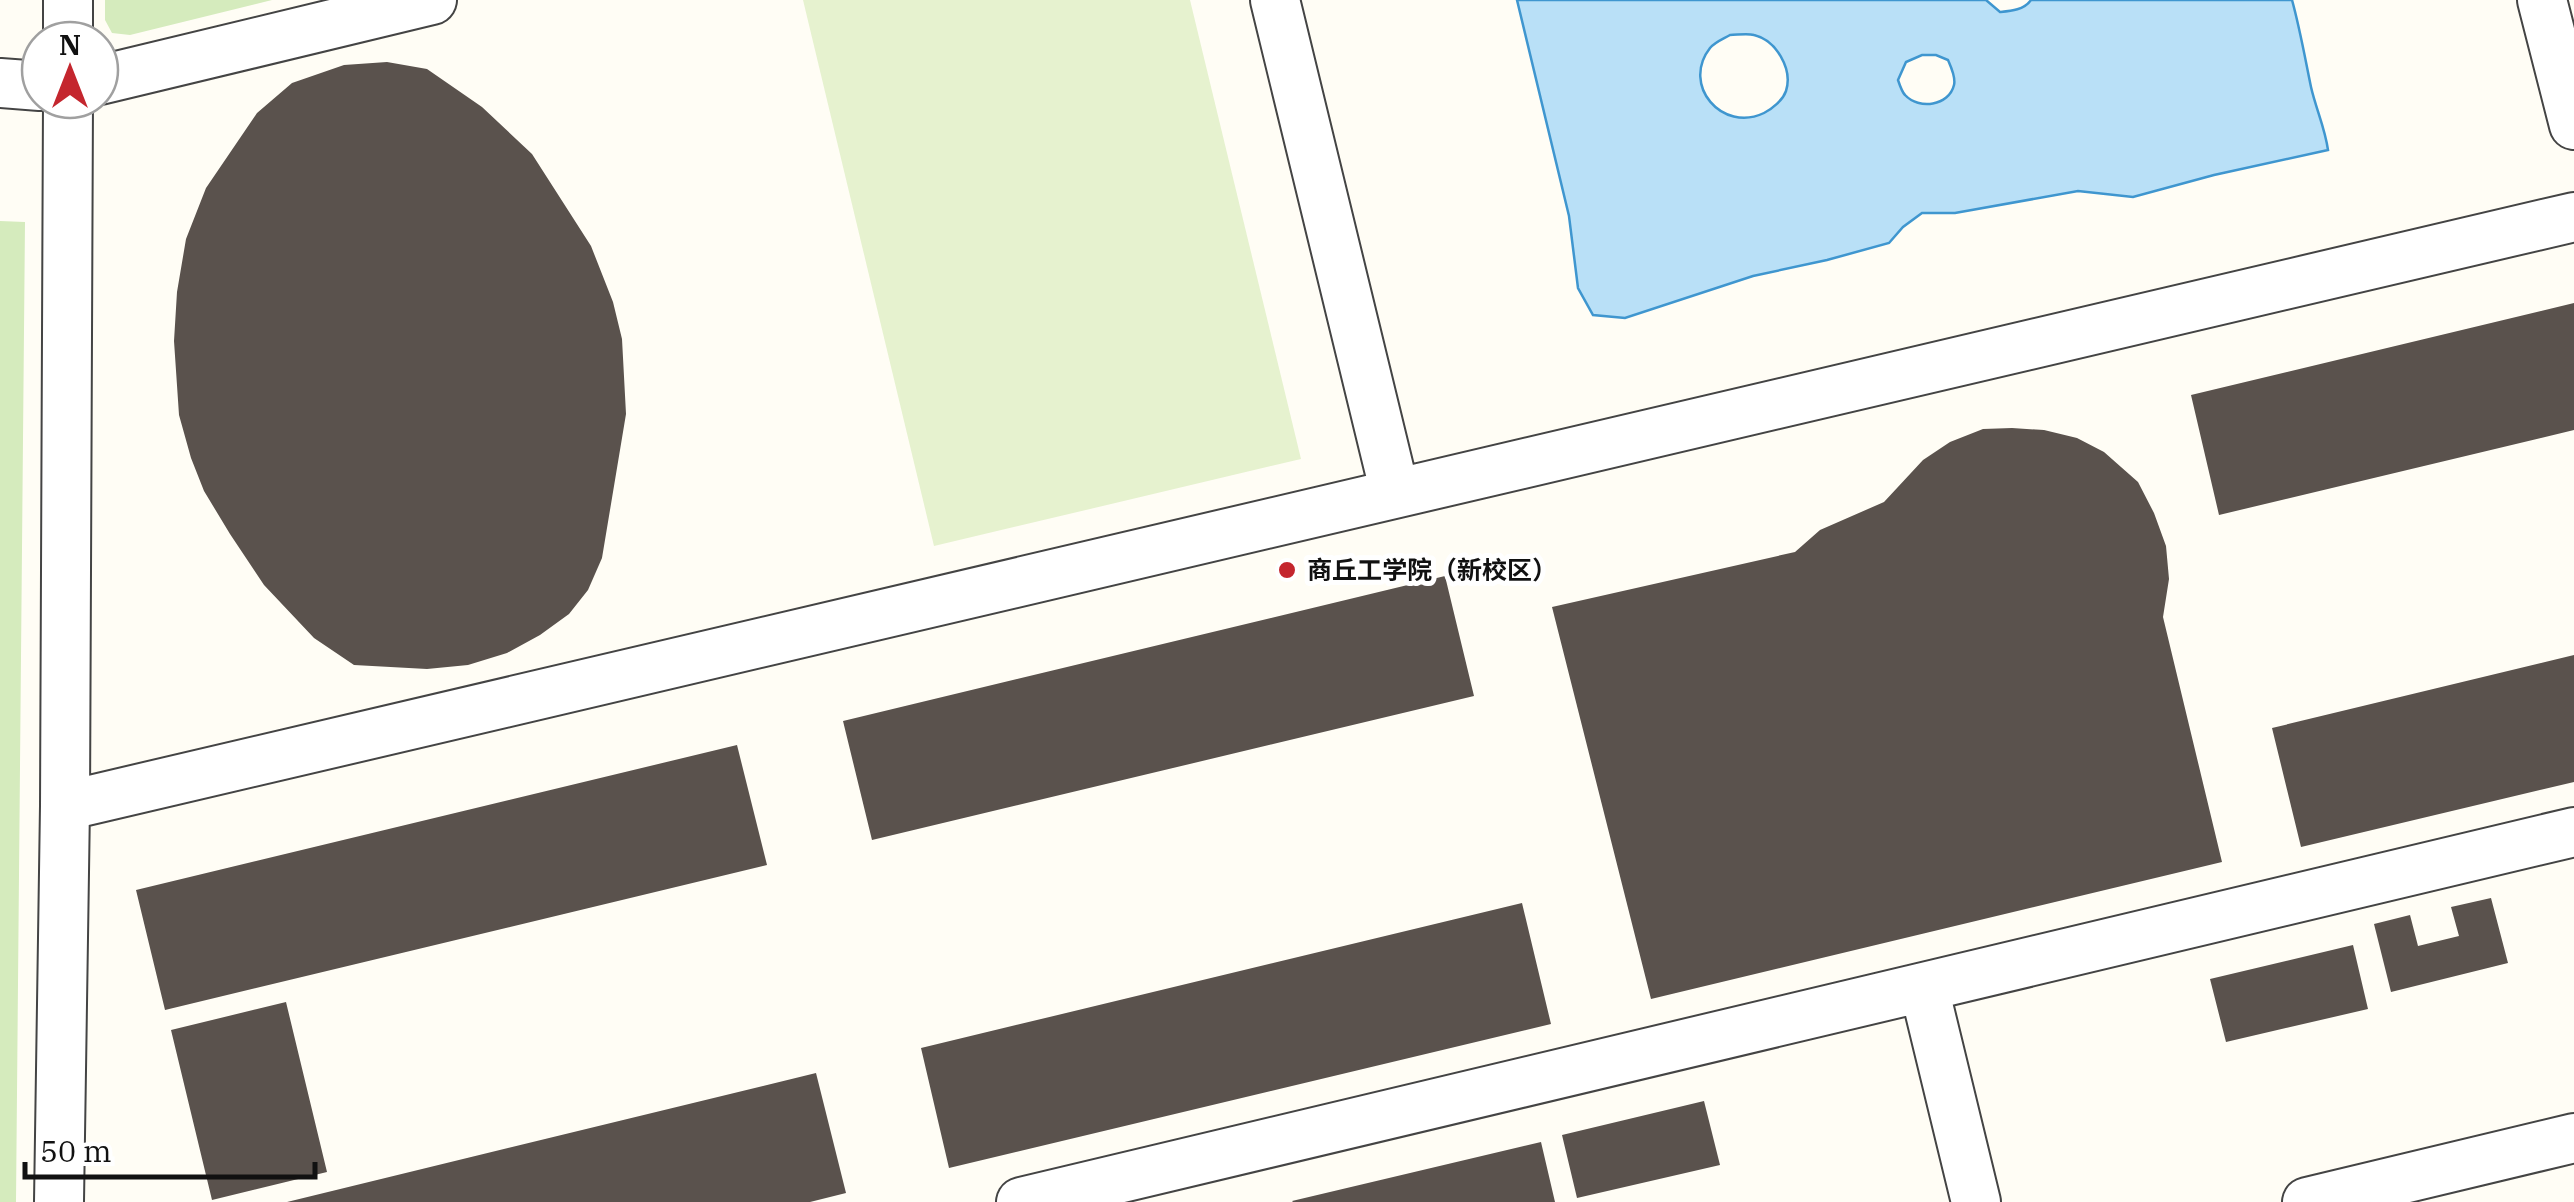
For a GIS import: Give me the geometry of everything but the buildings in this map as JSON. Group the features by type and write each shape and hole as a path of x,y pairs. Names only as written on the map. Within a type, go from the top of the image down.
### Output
{"street":[{"path":"120,75 432,0"},
{"path":"1275,0 1395,493"},
{"path":"2542,0 2574,125"},
{"path":"60,1202 68,120"},
{"path":"65,806 2574,216"},
{"path":"1021,1202 2574,832"},
{"path":"1924,988 1976,1202"},
{"path":"2308,1202 2574,1138"}],"green space":[{"path":"105,0 272,0 130,35 120,34 120,20 105,20"},
{"path":"803,0 1190,0 1301,459 934,546"},
{"path":"0,221 25,222 16,1202 0,1202"}],"water":[{"path":"1517,0 1986,0 2000,12 2021,8 2031,0 2292,0 2328,150 2133,197 2078,191 1955,213 1922,213 1889,243 1753,276 1625,318 1593,315 1578,288 1569,216","holes":["1730,35 1762,38 1776,49 1785,65 1786,91 1764,113 1734,116 1710,102 1703,90 1702,62 1712,46","1922,55 1948,60 1952,69 1951,92 1933,104 1911,100 1898,80 1906,62"]}],"place":[{"name":"商丘工学院（新校区）","path":"1287,570"}]}
